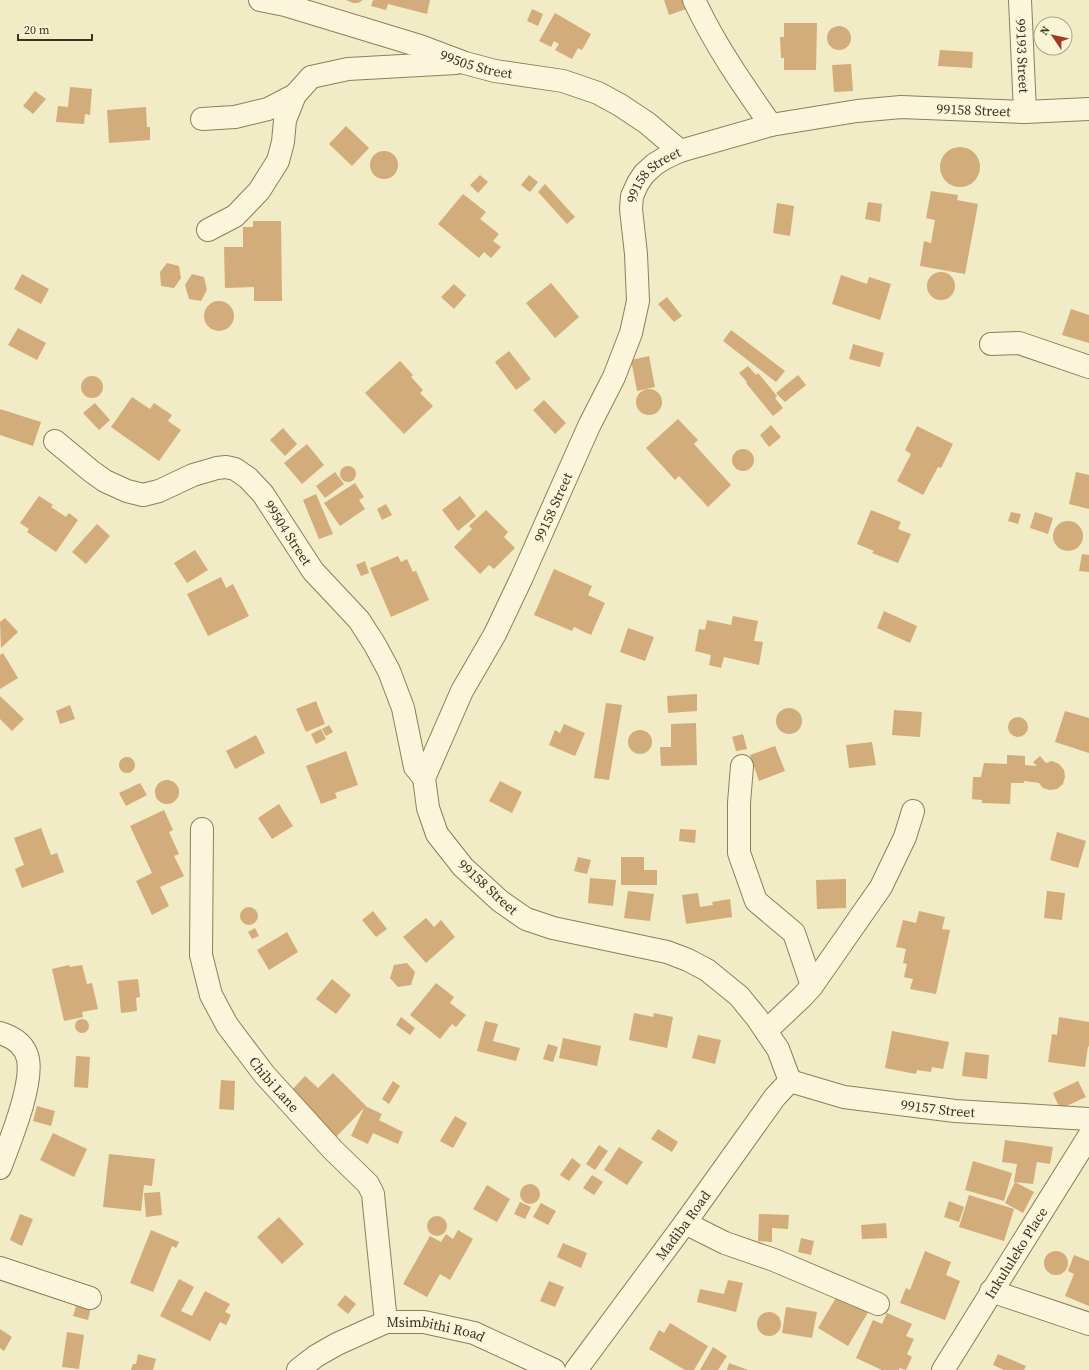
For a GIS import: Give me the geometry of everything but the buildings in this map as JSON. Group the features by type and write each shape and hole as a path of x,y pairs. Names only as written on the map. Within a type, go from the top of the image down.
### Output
{"street":[{"name":"99505 Street","path":"260,0 286,5 420,46 465,63 495,71 563,80 598,93 620,104 680,151"},
{"path":"694,0 705,24 728,64 771,125"},
{"name":"99193 Street","path":"1020,0 1026,112"},
{"path":"202,119 235,117 268,109 295,94 311,77 348,69 465,63"},
{"path":"208,230 235,216 263,185 278,161 283,142 285,120 295,94"},
{"name":"99158 Street","path":"790,1081 778,1049 766,1031 739,996 707,970 688,960 667,952 553,928 526,919 500,901 463,868 437,834 428,808 424,778 462,692 495,634 522,577 589,426 614,377 631,333 638,302 636,254 631,209 632,196 644,174 664,158 680,151 771,125 857,111 901,107 1026,112 1089,109"},
{"path":"991,344 1019,343 1089,367"},
{"name":"99504 Street","path":"55,441 90,471 105,481 127,491 143,495 159,491 193,475 217,468 226,467 235,469 248,478 263,494 313,571 359,620 375,645 390,671 404,708 415,767 424,778"},
{"path":"742,766 739,803 739,853 756,901 794,933 812,986"},
{"path":"766,1031 812,986 880,887 905,837 913,811"},
{"name":"Chibi Lane","path":"202,829 201,955 212,995 226,1025 264,1074 333,1150 368,1184 373,1194 386,1322"},
{"path":"0,1034 20,1043 28,1059 27,1084 11,1139 0,1168"},
{"name":"99157 Street","path":"790,1081 844,1098 955,1111 1089,1119"},
{"name":"Madiba Road","path":"576,1370 685,1223 775,1097 790,1081"},
{"name":"Inkululeko Place","path":"943,1370 1089,1136"},
{"path":"685,1223 726,1243 774,1260 878,1304"},
{"path":"0,1268 90,1298"},
{"path":"991,1291 1089,1324"},
{"name":"Msimbithi Road","path":"298,1370 321,1353 386,1322 424,1322 474,1333 554,1370"}]}
